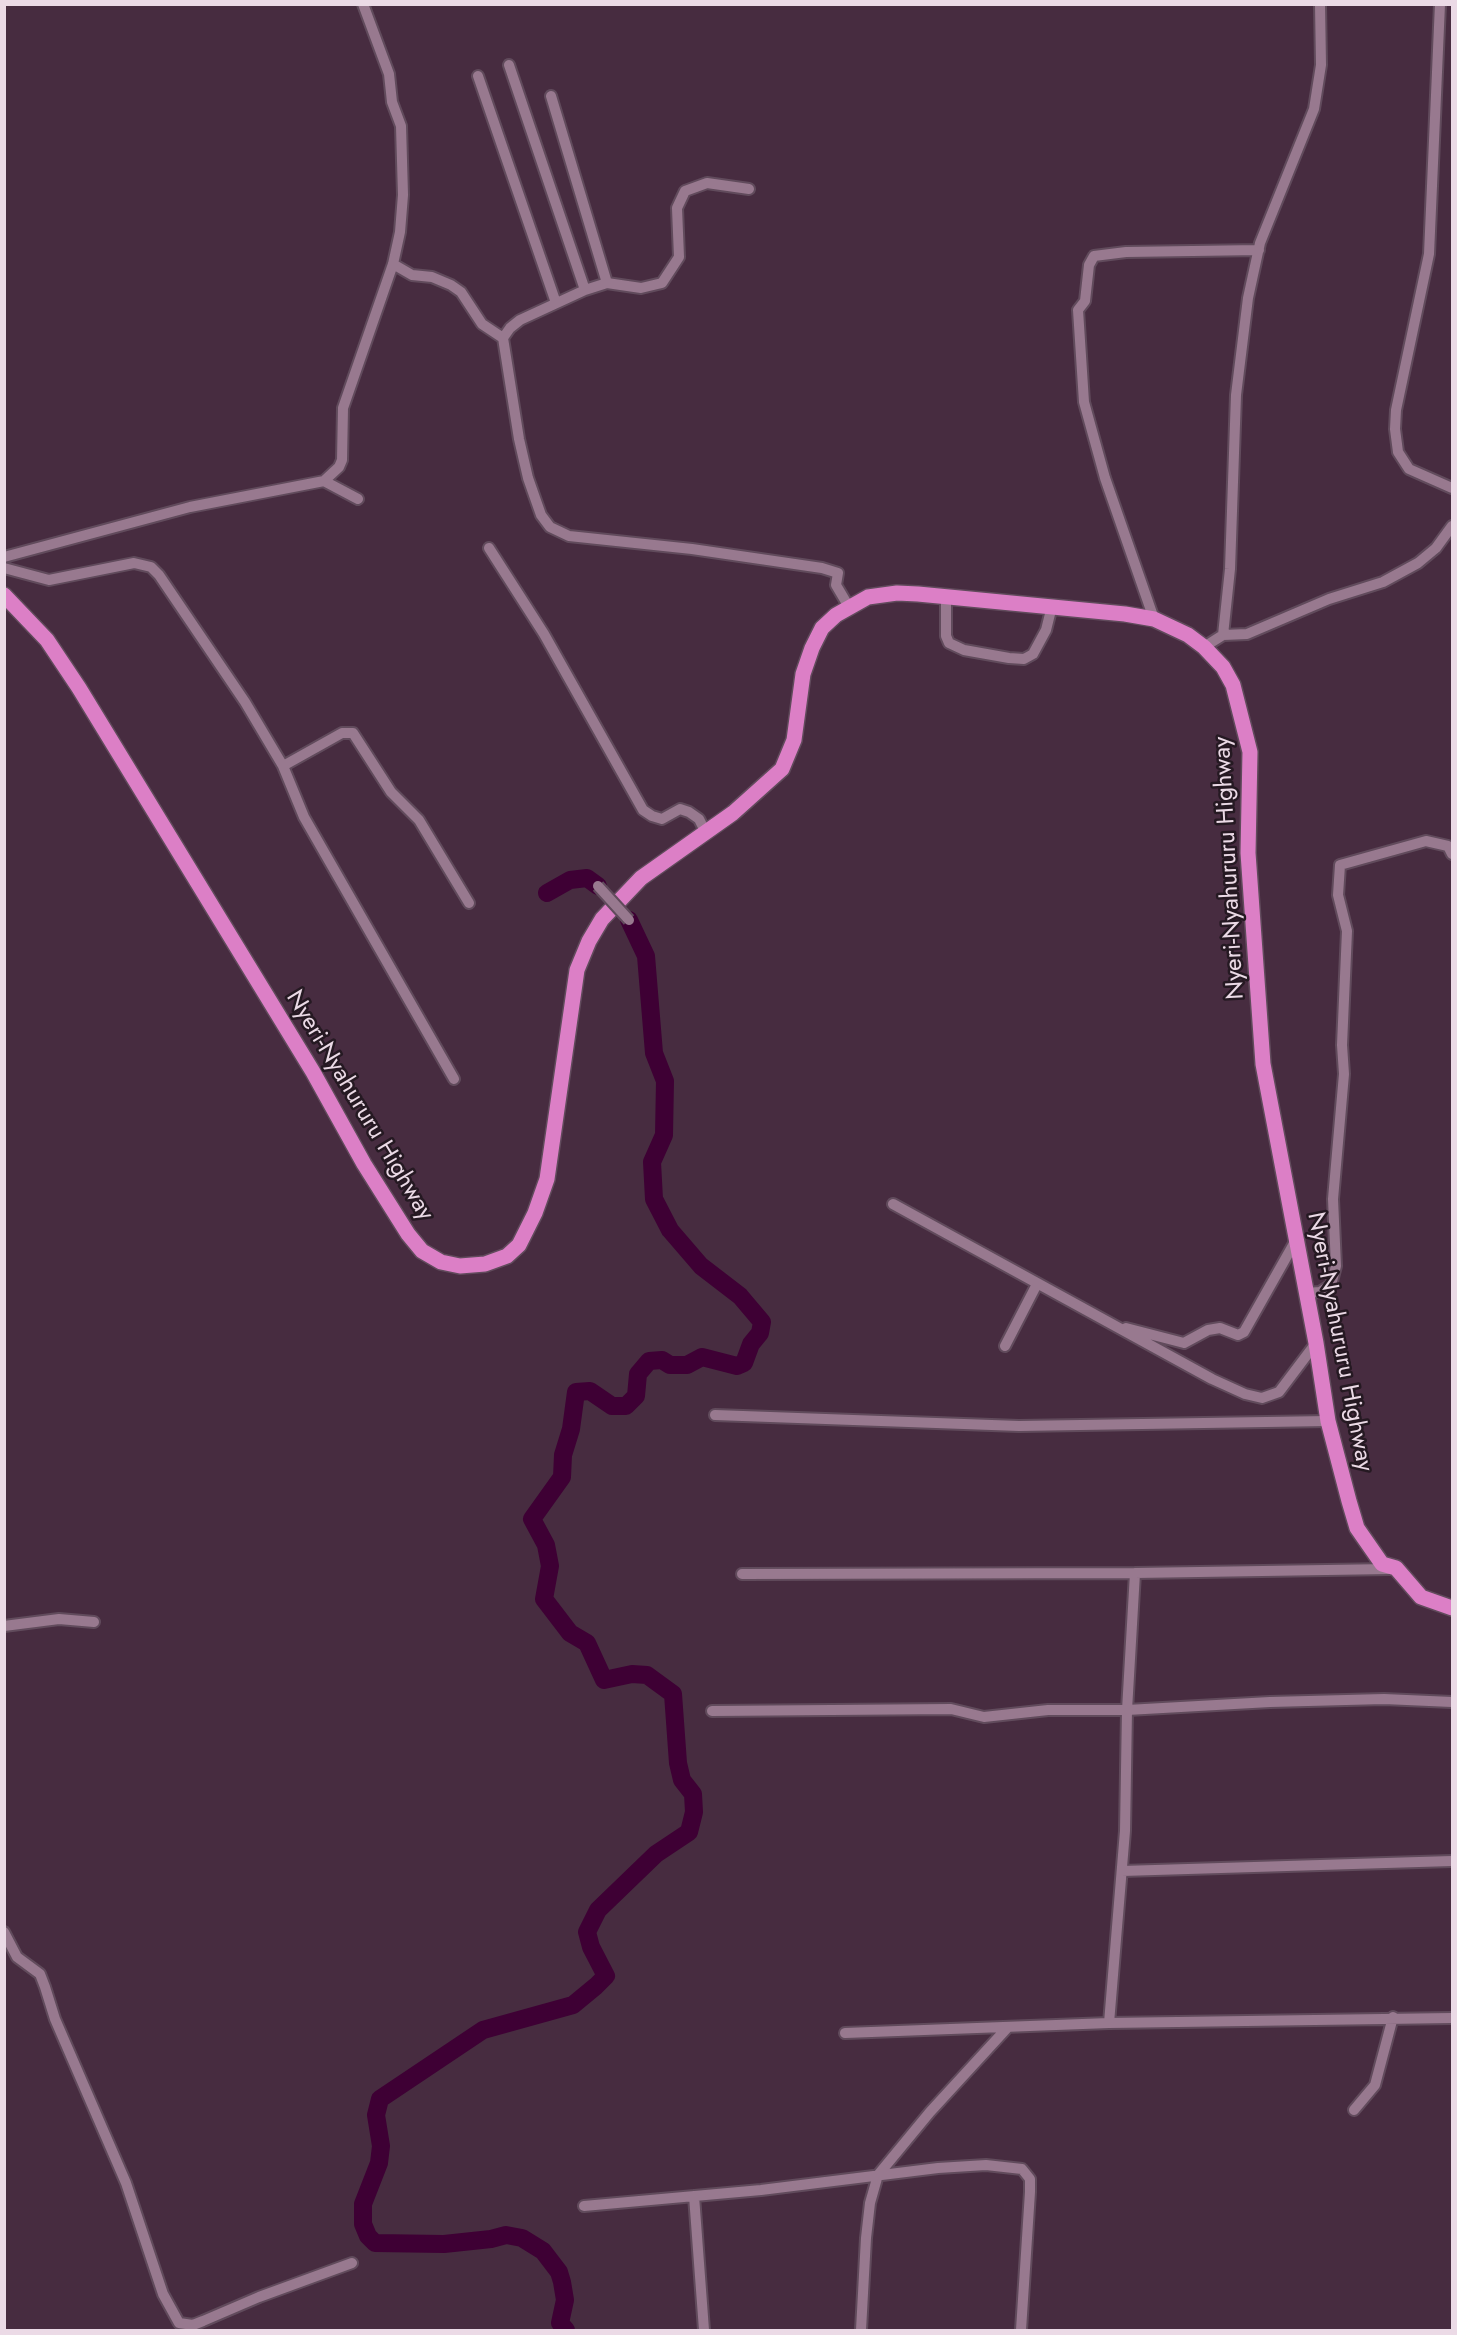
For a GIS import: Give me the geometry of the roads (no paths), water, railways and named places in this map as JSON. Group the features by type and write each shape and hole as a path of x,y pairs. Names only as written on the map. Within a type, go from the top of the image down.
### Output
{"highway":[{"name":"Nyeri-Nyahururu Highway","path":"4,595 47,640 80,688 313,1072 395,1215 422,1251 441,1262 460,1266 495,1262 513,1250 525,1234 547,1179 577,970 589,941 602,919 625,893 757,794 782,768 794,740 803,674 822,628 849,607 868,597 897,593 1052,606 1154,619 1188,635 1204,647 1223,667 1233,685 1243,717 1250,753 1248,853 1263,1064 1316,1343 1328,1421 1357,1528 1382,1564 1396,1569 1421,1597 1452,1608"}],"street":[{"path":"4,557 189,507 324,481 334,473 342,460 343,408 393,264 400,232 403,195 401,126 392,102 389,74 363,4"},
{"path":"1223,635 1230,569 1236,395 1248,298 1259,250 1314,109 1322,64 1320,4"},
{"path":"1440,4 1429,254 1396,410 1395,429 1398,452 1409,469 1452,488"},
{"path":"508,65 585,290"},
{"path":"478,76 556,303"},
{"path":"551,96 607,283"},
{"path":"503,338 515,324 585,290 607,283 641,288 662,283 679,257 677,208 685,191 707,183 749,189"},
{"path":"1154,619 1106,478 1084,402 1078,310 1085,301 1089,265 1094,256 1126,252 1259,250"},
{"path":"393,264 412,275 432,277 451,285 461,292 482,324 503,338 519,439 528,478 541,515 550,527 570,536 692,549 822,568 838,573 836,585 849,607"},
{"path":"324,481 358,499"},
{"path":"1204,647 1223,635 1247,634 1329,599 1383,582 1418,563 1436,548 1452,526"},
{"path":"489,548 544,634 643,810 662,819 680,809 689,812 699,819 705,831"},
{"path":"4,568 49,580 134,563 151,567 245,702 283,766 304,817 454,1079"},
{"path":"946,597 946,636 949,643 964,650 1009,658 1024,659 1033,654 1046,630 1052,606"},
{"path":"283,766 342,733 353,733 396,798 419,820 469,903"},
{"path":"1306,1293 1320,1292 1331,1285 1336,1266 1333,1199 1344,1074 1342,1045 1347,931 1338,895 1340,865 1426,841 1448,846 1452,854"},
{"path":"598,886 629,920"},
{"path":"893,1204 1212,1379 1262,1398 1279,1392 1316,1343"},
{"path":"1108,1323 1184,1343 1208,1330 1220,1328 1238,1335 1244,1332 1296,1240"},
{"path":"1005,1346 1037,1284"},
{"path":"715,1415 1019,1426 1328,1421"},
{"path":"742,1574 1135,1573 1396,1569"},
{"path":"1109,2023 1122,1871 1127,1710 1135,1573"},
{"path":"4,1626 59,1619 94,1622"},
{"path":"712,1711 951,1709 984,1717 1048,1710 1127,1710 1270,1702 1384,1700 1452,1702"},
{"path":"1122,1871 1452,1861"},
{"path":"4,1932 17,1957 40,1974 55,2019 126,2183 163,2294 179,2323 193,2325 352,2263"},
{"path":"1354,2110 1375,2085 1393,2017"},
{"path":"845,2032 1109,2023 1393,2017 1452,2018"},
{"path":"861,2331 866,2238 870,2203 878,2175 930,2112 1008,2027"},
{"path":"584,2206 986,2165 1022,2169 1028,2173 1030,2192 1021,2331"},
{"path":"694,2196 704,2331"}],"waterway":[{"path":"547,893 570,880 587,878 598,886"},
{"path":"566,2330 560,2323 565,2300 562,2282 559,2272 543,2251 522,2238 506,2235 491,2239 444,2244 375,2243 368,2236 363,2224 363,2204 379,2163 381,2146 376,2115 380,2099 483,2030 573,2005 596,1986 606,1976 591,1947 587,1932 598,1910 656,1854 689,1832 694,1812 693,1794 682,1780 678,1763 673,1694 647,1675 632,1674 604,1680 587,1643 570,1633 544,1599 550,1566 546,1545 532,1519 562,1477 563,1455 571,1429 576,1392 590,1391 612,1406 626,1406 636,1396 638,1374 649,1361 662,1360 670,1365 687,1365 702,1357 737,1366 744,1363 751,1344 760,1333 762,1322 740,1296 701,1266 670,1230 654,1199 652,1162 664,1135 665,1081 654,1053 646,956 629,920"}]}
